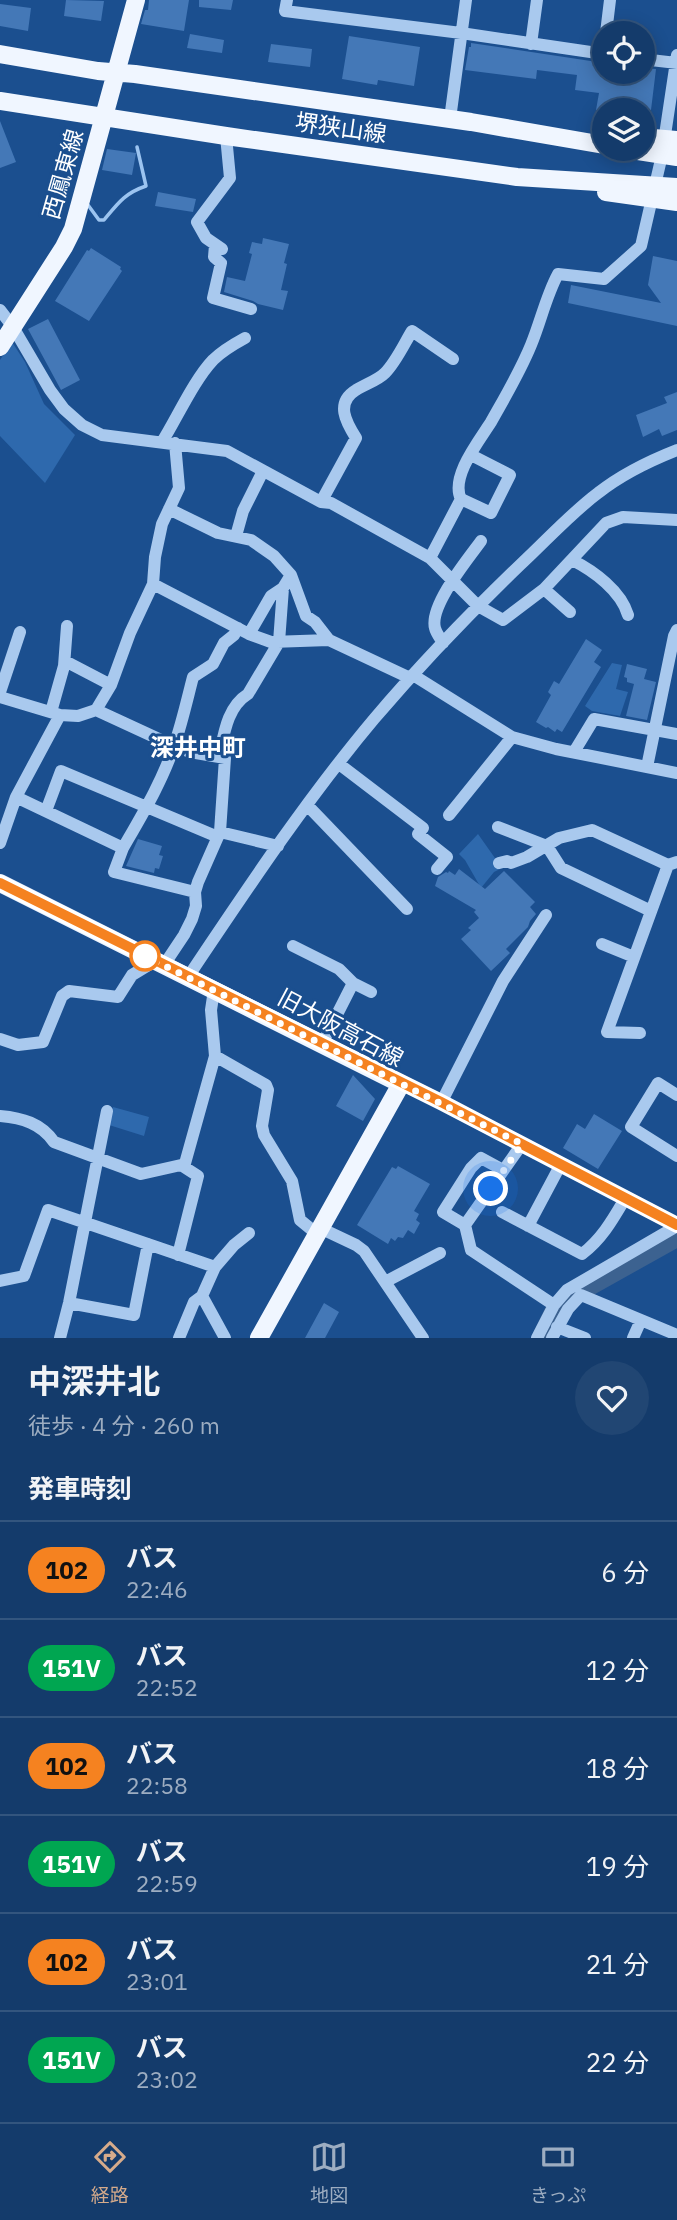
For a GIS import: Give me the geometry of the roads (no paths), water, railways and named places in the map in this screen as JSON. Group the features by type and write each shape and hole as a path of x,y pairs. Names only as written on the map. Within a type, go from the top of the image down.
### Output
{"main road":[{"name":"西鳳東線","path":"0,347 73,229 136,0"},
{"name":"堺狭山線","path":"0,54 471,122 592,143"},
{"name":"堺狭山線","path":"0,102 517,177 532,183 654,192"},
{"path":"471,122 522,123 592,132"},
{"path":"654,192 677,187"},
{"path":"654,192 677,202"},
{"name":"旧大阪高石線","path":"0,883 401,1084 259,1338"}],"street":[{"path":"287,0 285,11 592,52"},
{"path":"450,119 466,0"},
{"path":"531,44 537,0"},
{"path":"607,21 610,0"},
{"path":"471,456 510,475 491,513 461,499 457,491 461,472 515,379 558,274 604,279 641,246 654,192 670,148 676,61 655,60"},
{"path":"226,136 230,177 197,222 206,238 218,247 214,257 221,263 213,298 251,309"},
{"path":"0,310 64,410 82,425 102,435 227,451 321,502 331,503 430,558 478,606 503,620 544,589 606,523 623,517 677,520"},
{"path":"321,502 356,438 344,420 343,408 354,391 384,373 412,331 453,359"},
{"path":"20,632 0,694 55,714 78,716 96,710 111,685 130,633 153,584 162,524 179,488 169,443 202,374 227,348 245,338"},
{"path":"188,977 278,846 411,676 478,606 596,494 638,467 677,450"},
{"path":"236,536 243,511 263,471"},
{"path":"430,558 461,499"},
{"path":"169,509 218,533 251,540 274,556 290,575 306,616 315,622 329,640"},
{"path":"443,643 435,628 439,607 453,581 481,541"},
{"path":"572,560 588,568 624,602 628,615"},
{"path":"219,757 230,715 240,699 248,694 279,642 283,588 290,575"},
{"path":"153,584 243,631 271,642 329,640 411,676 512,737 677,773"},
{"path":"195,892 114,872 122,848 147,807 174,746 193,677 213,664 224,643 243,631 271,596 283,588"},
{"path":"544,589 570,612"},
{"path":"0,843 16,797 55,714 65,661 67,626"},
{"path":"647,767 677,630"},
{"path":"65,661 111,685"},
{"path":"2,1044 43,1042 62,996 69,991 118,997 132,975 160,963 184,935 192,919 196,906 195,892 219,834 225,758 190,752 96,710"},
{"path":"574,752 594,719 677,734"},
{"path":"449,815 512,737"},
{"path":"340,764 423,828 418,834 447,857 437,869"},
{"path":"46,811 61,771 219,834 278,846"},
{"path":"16,797 122,848"},
{"path":"308,806 407,909"},
{"path":"498,827 547,846 561,869 651,911"},
{"path":"505,863 547,846 559,838 592,830 672,863 651,911 607,1032 640,1033"},
{"path":"441,1102 503,981 546,915"},
{"path":"603,944 634,957"},
{"path":"293,946 339,969 353,983 371,992"},
{"path":"322,1044 353,983"},
{"path":"184,1167 215,1056 211,1010 214,990"},
{"path":"215,1056 266,1085 268,1090 262,1126 264,1135 292,1181 300,1220 306,1227 356,1245 363,1251 423,1338"},
{"path":"677,1095 658,1083 631,1127 677,1156"},
{"path":"401,1084 676,1223"},
{"path":"60,1338 107,1111"},
{"path":"0,1116 36,1125 47,1131 54,1142 141,1174 181,1165 198,1177 178,1255"},
{"path":"465,1225 522,1144"},
{"path":"503,1170 481,1158 471,1168 443,1212 465,1225 471,1250 554,1305"},
{"path":"528,1226 561,1164"},
{"path":"502,1212 582,1254 595,1245 625,1197"},
{"path":"0,1281 24,1276 48,1210 215,1267"},
{"path":"537,1338 554,1305 567,1290 676,1223"},
{"path":"178,1338 194,1302 202,1296 215,1267 234,1245 249,1233"},
{"path":"69,1303 134,1315 148,1244"},
{"path":"385,1282 440,1253"},
{"path":"585,1338 554,1332 568,1309 581,1295 677,1335"},
{"path":"202,1296 225,1338"},
{"path":"634,1338 641,1320"}],"waterway":[{"path":"88,205 99,220 104,220 127,195 146,186 137,147"},
{"path":"544,1337 555,1314 577,1291 677,1235"}],"district":[{"name":"深井中町","path":"198,747"}]}
